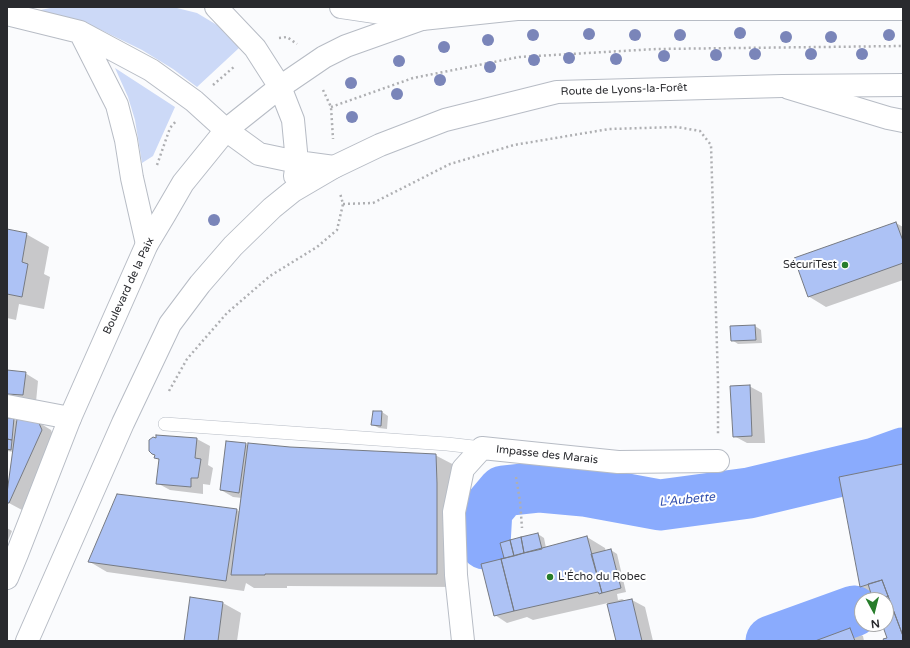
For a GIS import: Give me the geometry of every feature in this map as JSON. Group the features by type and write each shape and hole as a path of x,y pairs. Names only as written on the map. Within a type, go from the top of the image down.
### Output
{"main road":[{"path":"216,7 255,48 280,87 293,120 297,162 293,191"},
{"path":"341,7 422,19 517,9 903,8"},
{"path":"7,14 80,32 110,47 151,70 194,102 226,130 259,154 297,162 334,167"},
{"name":"Boulevard de la Paix","path":"7,578 18,554 70,418 147,244 166,214 183,182 226,130 280,87 335,51 422,19"},
{"path":"80,32 117,105 126,140 132,178 147,244"},
{"name":"Route de Lyons-la-Forêt","path":"334,167 380,145 445,120 557,92 782,86 903,85"},
{"path":"782,86 888,118 903,121"},
{"path":"27,641 123,423 170,324 200,284 233,246 272,208 293,191 334,167"},
{"path":"7,406 70,418"},
{"name":"Impasse des Marais","path":"463,641 456,575 454,512 463,469 482,448 618,462 718,461"}],"lane":[{"path":"165,424 447,444 482,448"}],"path":[{"path":"331,107 413,78 518,57 656,49 903,46"},
{"path":"343,204 373,203 450,164 514,145 609,129 677,127 700,130 711,145 718,381 718,461"},
{"path":"516,474 522,528"}],"shaded area":[{"path":"56,7 173,7 197,13 217,25 239,48 197,87 173,69 142,50 99,29 40,10"},
{"path":"115,68 175,107 153,156 142,163 135,120 128,97"}],"building":[{"path":"896,222 903,241 903,263 808,297 794,258"},
{"path":"7,229 27,233 22,262 28,264 22,297 7,294"},
{"path":"755,325 756,340 731,341 730,326"},
{"path":"7,370 26,372 23,395 7,394"},
{"path":"750,385 752,436 733,437 730,386"},
{"path":"373,411 382,411 381,426 371,425"},
{"path":"7,418 14,418 12,440 7,439"},
{"path":"17,419 38,421 42,430 9,503 7,503 7,493"},
{"path":"156,435 197,438 195,458 201,459 198,478 191,478 191,487 156,484 159,459 154,458 155,455 149,451 149,440 153,437 156,438"},
{"path":"7,439 12,440 11,450 7,449"},
{"path":"226,441 246,443 239,493 220,490"},
{"path":"248,443 290,447 436,454 437,574 231,575"},
{"path":"903,464 903,636 894,612 894,592 886,592 882,580 860,587 839,477"},
{"path":"117,494 237,509 226,581 88,562"},
{"path":"538,533 542,549 524,553 521,537"},
{"path":"587,536 602,593 599,594 598,592 514,611 501,559"},
{"path":"521,537 524,553 514,556 510,540"},
{"path":"510,540 514,556 501,559 504,558 500,543"},
{"path":"611,549 621,588 602,593 591,554"},
{"path":"501,559 514,611 494,616 481,564"},
{"path":"882,580 886,592 870,592 868,584"},
{"path":"190,597 223,602 218,641 184,641"},
{"path":"632,599 642,641 616,641 607,604"},
{"path":"894,612 903,636 903,641 884,641 883,639 887,638 885,632 894,632"},
{"path":"850,628 855,641 815,641"}],"waterway":[{"name":"L'Aubette","path":"485,544 487,510 503,491 540,487 584,491 660,505 749,493 875,463 903,453"},
{"path":"771,641 854,611"}],"place":[{"name":"SécuriTest","path":"845,265"},
{"name":"L'Écho du Robec","path":"550,577"}]}
